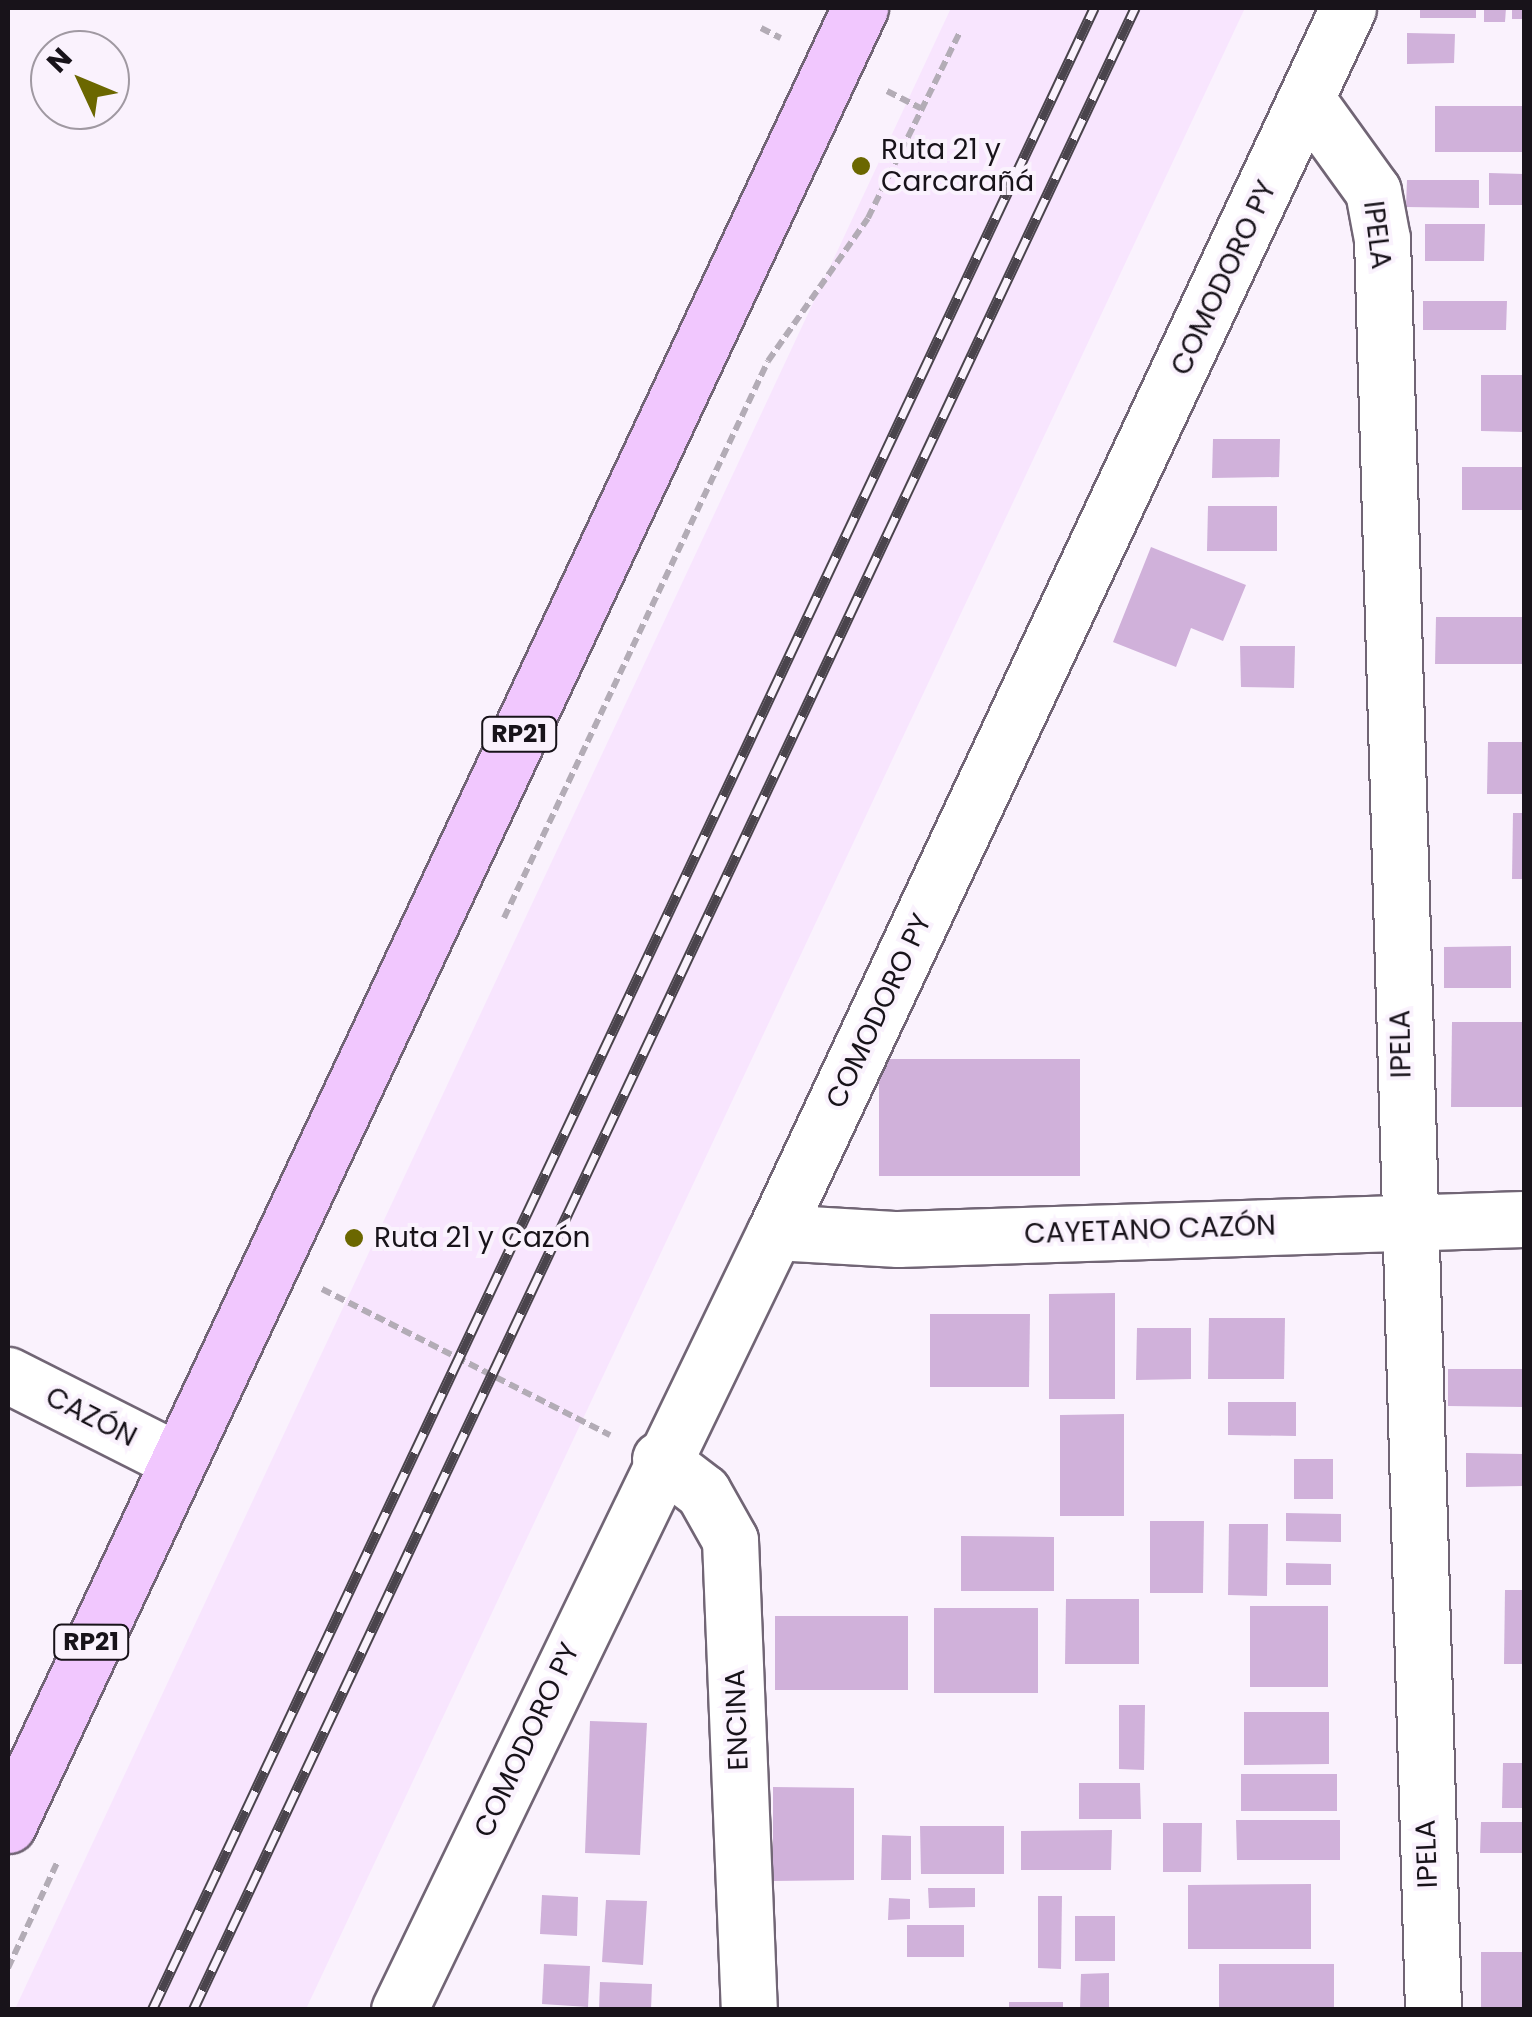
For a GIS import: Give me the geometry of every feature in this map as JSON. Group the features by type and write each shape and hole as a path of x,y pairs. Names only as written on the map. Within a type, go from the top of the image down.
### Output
{"main road":[{"name":"RP21","path":"8,1825 174,1459 860,8"}],"street":[{"name":"COMODORO PY","path":"399,2010 660,1459 775,1232 1308,101 1348,8"},
{"name":"IPELA","path":"1308,101 1373,191 1382,239 1405,1221 1432,2010"},
{"name":"CAYETANO CAZÓN","path":"775,1232 898,1240 1524,1219"},
{"name":"CAZÓN","path":"8,1375 174,1459"},
{"name":"ENCINA","path":"660,1459 703,1492 730,1540 748,2010"}],"path":[{"path":"497,934 768,361 868,218 960,32"},
{"path":"269,1263 660,1459"},
{"path":"319,1310 336,1274"},
{"path":"8,1968 66,1844"}],"shaded area":[{"path":"951,8 1245,8 306,2009 15,2009"}],"building":[{"path":"1420,8 1476,8 1476,18 1420,18"},
{"path":"1484,8 1506,8 1505,22 1484,22"},
{"path":"1512,8 1524,8 1524,19 1512,19"},
{"path":"1407,33 1455,34 1454,63 1407,64"},
{"path":"1435,106 1524,106 1524,152 1435,152"},
{"path":"1489,173 1524,174 1524,205 1489,205"},
{"path":"1407,180 1479,180 1479,208 1406,207"},
{"path":"1425,224 1485,224 1484,261 1425,261"},
{"path":"1423,301 1507,301 1506,330 1423,330"},
{"path":"1481,375 1524,375 1524,432 1481,431"},
{"path":"1213,439 1280,439 1279,477 1212,478"},
{"path":"1462,467 1524,467 1524,510 1462,510"},
{"path":"1208,506 1277,506 1277,551 1207,551"},
{"path":"1151,547 1246,585 1223,641 1191,628 1176,667 1113,642"},
{"path":"1436,617 1524,617 1524,664 1435,664"},
{"path":"1240,646 1295,646 1294,688 1241,687"},
{"path":"1488,742 1524,742 1524,794 1487,794"},
{"path":"1513,813 1524,813 1524,879 1512,879"},
{"path":"1511,946 1511,988 1444,988 1444,947"},
{"path":"1452,1022 1524,1022 1524,1107 1451,1107"},
{"path":"879,1059 1080,1059 1080,1176 879,1176"},
{"path":"1115,1293 1115,1399 1049,1399 1049,1294"},
{"path":"930,1314 1030,1314 1029,1387 930,1387"},
{"path":"1209,1318 1285,1318 1284,1379 1208,1379"},
{"path":"1137,1328 1191,1328 1191,1379 1136,1380"},
{"path":"1448,1369 1524,1369 1524,1407 1448,1406"},
{"path":"1228,1402 1296,1402 1296,1436 1228,1435"},
{"path":"1124,1414 1124,1516 1060,1516 1060,1415"},
{"path":"1466,1453 1524,1454 1524,1486 1466,1487"},
{"path":"1294,1459 1333,1459 1333,1499 1294,1499"},
{"path":"1286,1513 1341,1514 1341,1542 1286,1541"},
{"path":"1150,1521 1204,1521 1203,1593 1150,1593"},
{"path":"1229,1524 1268,1524 1267,1596 1228,1595"},
{"path":"961,1536 1054,1537 1054,1591 961,1591"},
{"path":"1286,1563 1331,1564 1331,1585 1286,1585"},
{"path":"1505,1590 1524,1590 1524,1664 1504,1664"},
{"path":"1066,1599 1139,1599 1139,1664 1065,1664"},
{"path":"1250,1606 1328,1606 1328,1687 1250,1687"},
{"path":"934,1608 1038,1608 1038,1693 934,1693"},
{"path":"775,1616 908,1616 908,1690 775,1690"},
{"path":"1119,1705 1145,1705 1144,1770 1119,1769"},
{"path":"1244,1712 1329,1712 1329,1764 1244,1765"},
{"path":"590,1721 647,1723 640,1855 585,1853"},
{"path":"1503,1763 1524,1763 1524,1808 1502,1808"},
{"path":"1241,1774 1337,1774 1337,1811 1241,1811"},
{"path":"1079,1783 1140,1783 1141,1819 1079,1819"},
{"path":"773,1787 854,1788 854,1880 773,1881"},
{"path":"1236,1820 1340,1820 1340,1860 1237,1860"},
{"path":"1481,1822 1524,1822 1524,1853 1480,1853"},
{"path":"1163,1823 1202,1823 1201,1872 1163,1872"},
{"path":"920,1826 1004,1826 1004,1874 921,1874"},
{"path":"1112,1830 1111,1870 1021,1870 1021,1831"},
{"path":"882,1835 911,1836 911,1880 881,1880"},
{"path":"1311,1884 1311,1949 1188,1949 1188,1885"},
{"path":"928,1888 975,1888 975,1907 929,1908"},
{"path":"542,1895 578,1897 577,1936 540,1934"},
{"path":"1038,1896 1062,1896 1061,1969 1038,1968"},
{"path":"889,1898 910,1899 910,1919 888,1920"},
{"path":"606,1900 647,1901 643,1965 602,1962"},
{"path":"1075,1916 1115,1916 1115,1961 1075,1961"},
{"path":"907,1925 964,1925 964,1957 907,1957"},
{"path":"1481,1952 1524,1952 1524,2010 1481,2010"},
{"path":"544,1964 590,1966 588,2007 542,2004"},
{"path":"1219,1964 1334,1964 1334,2010 1219,2010"},
{"path":"1109,1973 1109,2010 1080,2010 1081,1974"},
{"path":"600,1982 652,1984 651,2010 599,2010"},
{"path":"1009,2002 1063,2002 1063,2010 1009,2010"}],"railway":[{"path":"152,2010 1094,8"},
{"path":"193,2010 1135,8"}],"place":[{"name":"Ruta 21 y Carcarañá","path":"861,166"},
{"name":"Ruta 21 y Cazón","path":"354,1238"}]}
